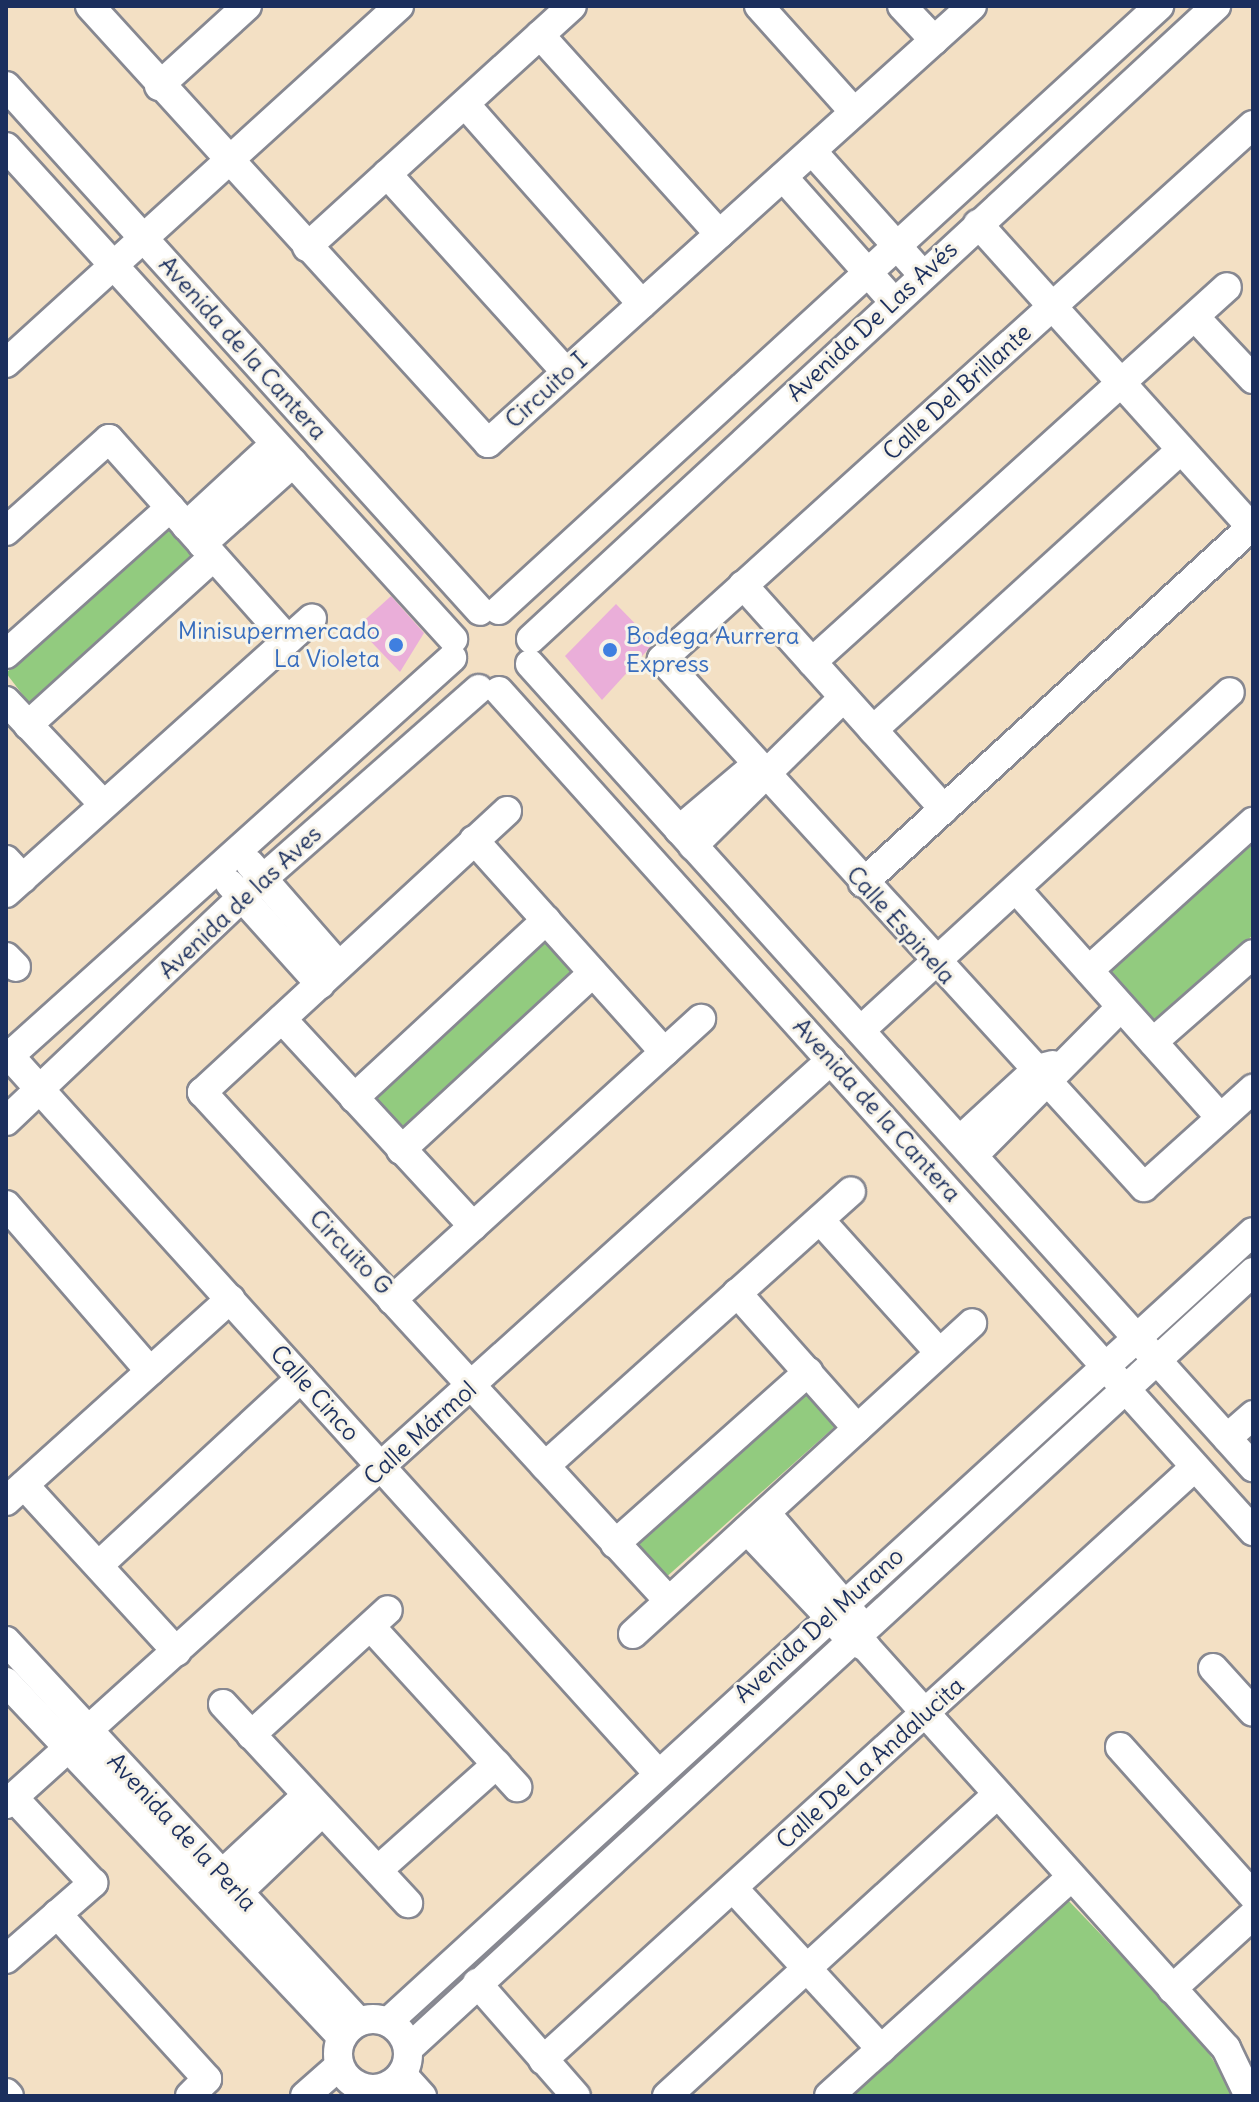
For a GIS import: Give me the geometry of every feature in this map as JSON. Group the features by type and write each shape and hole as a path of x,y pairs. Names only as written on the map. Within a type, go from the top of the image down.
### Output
{"street":[{"name":"Circuito I","path":"90,6 227,162 488,443 972,6"},
{"path":"6,363 399,6"},
{"path":"307,247 572,6"},
{"path":"759,6 854,112"},
{"path":"902,6 934,40"},
{"name":"Avenida De Las Avés","path":"452,649 489,611 1159,6"},
{"name":"Avenida De Las Avés","path":"489,690 893,301 1216,6"},
{"path":"159,86 241,8"},
{"path":"540,35 719,234"},
{"name":"Avenida de la Cantera","path":"6,86 489,611 519,620 531,651 686,838 968,1146 1253,1467"},
{"path":"465,104 642,304"},
{"name":"Calle Del Brillante","path":"662,659 1253,125"},
{"name":"Avenida de la Cantera","path":"6,147 284,453 452,649 831,1060 1253,1531"},
{"path":"812,151 922,274"},
{"path":"387,174 566,372"},
{"path":"783,177 893,301"},
{"path":"863,883 1251,527 978,224"},
{"path":"812,662 1227,287"},
{"path":"1195,317 1253,379"},
{"path":"6,531 109,439 288,640"},
{"path":"873,730 1181,450"},
{"path":"28,725 193,534 284,453"},
{"path":"6,654 193,534"},
{"path":"743,585 944,809"},
{"path":"12,877 103,804 312,618"},
{"name":"Avenida de las Aves","path":"7,1055 226,859 452,649"},
{"name":"Calle Espinela","path":"662,659 765,768 935,963 1048,1072 1144,1187 1221,1118"},
{"name":"Avenida de las Aves","path":"6,1121 252,888 489,690"},
{"path":"861,1030 1230,692"},
{"path":"686,838 843,698"},
{"path":"6,701 103,804"},
{"name":"Circuito G","path":"507,811 202,1092 392,1300 701,1019"},
{"path":"1089,970 1253,822"},
{"path":"474,840 664,1052"},
{"path":"226,859 330,975"},
{"path":"1016,889 1221,1118 1253,1089"},
{"path":"354,1098 546,920"},
{"path":"1153,1042 1253,954"},
{"path":"401,1150 593,973"},
{"path":"968,1146 1121,1007"},
{"path":"282,1019 473,1226"},
{"name":"Calle Cinco","path":"7,1055 656,1771"},
{"name":"Calle Mármol","path":"10,1801 831,1060"},
{"path":"545,1466 851,1191"},
{"path":"6,1205 150,1371"},
{"path":"820,1220 939,1352"},
{"name":"Avenida Del Murano","path":"388,2022 656,1771 1253,1232"},
{"name":"Avenida Del Murano","path":"374,2079 860,1638 1125,1387 1253,1272"},
{"path":"737,1293 857,1428"},
{"path":"177,1652 99,1565 15,1493 230,1299"},
{"path":"392,1300 475,1384 545,1466 668,1600"},
{"path":"633,1634 972,1323"},
{"path":"615,1544 808,1372"},
{"path":"99,1565 301,1378"},
{"path":"1227,1438 1253,1415"},
{"name":"Calle De La Andalucita","path":"543,2060 1195,1467"},
{"path":"756,1521 836,1609 922,1716 995,1796 1172,1989 1239,2050 1249,2096"},
{"path":"251,1735 380,1619 517,1787"},
{"name":"Avenida de la Perla","path":"6,1641 78,1740 219,1894 350,2030"},
{"path":"1213,1668 1253,1712"},
{"name":"Avenida de la Perla","path":"6,1682 78,1740"},
{"path":"223,1704 408,1903"},
{"path":"1120,1747 1253,1896"},
{"path":"378,1870 497,1764"},
{"path":"667,2096 995,1796"},
{"path":"6,1959 93,1883 10,1801"},
{"path":"219,1894 314,1804"},
{"path":"829,2096 1070,1878"},
{"path":"733,1888 881,2049"},
{"path":"57,1914 199,2087"},
{"path":"1172,1989 1253,1915"},
{"path":"477,1983 576,2096"},
{"path":"388,2022 374,2079 350,2030 388,2022"},
{"path":"305,2096 374,2079 422,2096"}],"green space":[{"path":"176,518 205,549 32,707 6,673"},
{"path":"1253,836 1253,935 1153,1024 1104,968"},
{"path":"545,936 578,973 401,1134 368,1097"},
{"path":"808,1385 840,1422 663,1580 630,1543"},
{"path":"1065,1897 1199,2037 1235,2096 845,2096"}],"building":[{"name":"Minisupermercado La Violeta","path":"391,596 424,633 400,672 357,627"},
{"name":"Bodega Aurrera Express","path":"616,604 654,643 602,700 565,656"}],"place":[{"name":"Minisupermercado La Violeta","path":"396,645"},
{"name":"Bodega Aurrera Express","path":"610,650"}]}
